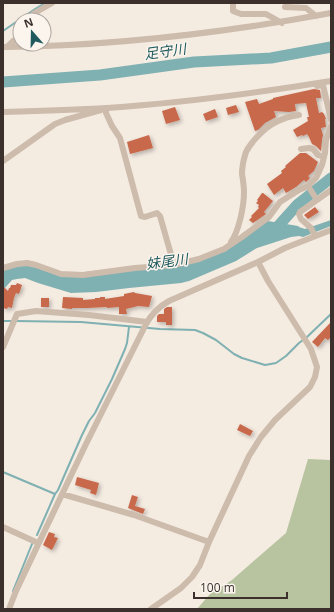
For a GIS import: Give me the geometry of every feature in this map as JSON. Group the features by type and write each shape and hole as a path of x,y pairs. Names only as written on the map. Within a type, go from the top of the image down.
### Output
{"street":[{"path":"36,12 52,3"},
{"path":"233,3 233,12 241,14 266,14 282,23"},
{"path":"284,7 306,8 316,16"},
{"path":"5,47 34,47 163,38 282,23 331,13"},
{"path":"3,112 106,108 212,98 331,81"},
{"path":"301,85 323,85 331,121"},
{"path":"3,161 55,124 106,108"},
{"path":"106,108 106,113 112,126 120,138 142,216 145,217 157,213 160,216 174,265"},
{"path":"229,245 234,238 243,209 244,193 242,173 246,152 251,143 272,124 282,119 300,115"},
{"path":"3,268 27,263 61,274 83,275 135,268 174,265 199,259 224,249 269,217 284,198 308,187 316,178 322,165 326,140 331,126"},
{"path":"300,149 313,149 318,155 324,157"},
{"path":"308,187 317,199"},
{"path":"313,232 301,219 299,214 331,190"},
{"path":"9,609 16,590 86,444 145,326 153,313 160,306 169,301 258,262 313,232 331,230"},
{"path":"151,609 181,588 192,577 200,565 250,456 261,437 275,420 310,387 315,377 317,367 311,349 268,282 258,262"},
{"path":"3,347 17,314 36,311 89,315 145,326"},
{"path":"62,494 134,515 210,542"},
{"path":"3,527 38,543"}],"green space":[{"path":"308,459 331,460 331,609 197,609 210,594 232,580 286,533"}],"water":[{"name":"妹尾川","path":"331,220 331,226 303,237 291,237 257,248 236,261 181,283 96,292 71,293 25,278 12,280 3,290 4,269 28,265 58,275 202,259 268,221 298,226 305,229"}],"building":[{"path":"314,89 320,90 321,98 316,98 319,113 322,112 326,119 326,127 321,128 323,135 321,151 312,144 307,134 297,137 293,130 308,121 307,117 309,117 306,103 295,104 296,111 274,111 276,117 255,131 245,102 257,99 259,104 273,98"},
{"path":"236,105 239,112 228,115 226,108"},
{"path":"175,107 180,120 166,124 162,111"},
{"path":"215,109 218,117 206,121 203,114"},
{"path":"149,135 153,148 130,154 127,142"},
{"path":"300,153 306,153 318,162 314,171 308,176 310,178 306,182 304,180 286,193 283,188 274,195 267,184 282,173 281,171 286,167 285,166"},
{"path":"262,193 273,201 264,212 266,214 253,223 249,220 259,208 259,205 256,203"},
{"path":"315,207 319,212 308,219 304,215"},
{"path":"17,283 22,285 19,294 16,293 12,308 3,308 3,286 8,291 11,285 16,285"},
{"path":"134,292 152,296 149,307 138,306 126,309 127,314 119,314 119,307 62,308 63,297 83,298 83,300 100,297 105,297 105,299 124,296 124,294"},
{"path":"41,298 49,298 49,307 41,307"},
{"path":"167,307 172,307 172,325 166,325 166,322 157,322 157,316 159,314 164,314 164,309"},
{"path":"331,322 331,337 328,340 325,338 318,347 312,342"},
{"path":"240,424 253,431 250,436 237,430"},
{"path":"77,477 99,483 96,495 90,493 91,490 75,485"},
{"path":"132,495 138,497 135,506 145,509 143,514 128,508"},
{"path":"49,532 55,534 54,537 58,538 52,550 43,545"}],"waterway":[{"path":"3,31 45,3"},
{"name":"足守川","path":"3,82 100,75 194,62 271,58 331,47"},
{"path":"271,234 298,204 331,178"},
{"path":"16,321 81,322 160,329 195,330 216,340 234,354 265,365 276,363 286,356 331,314"},
{"path":"3,321 12,321"},
{"path":"37,535 82,435 112,379 127,343 129,327"},
{"path":"3,472 55,494"},
{"path":"13,591 32,544"}]}
